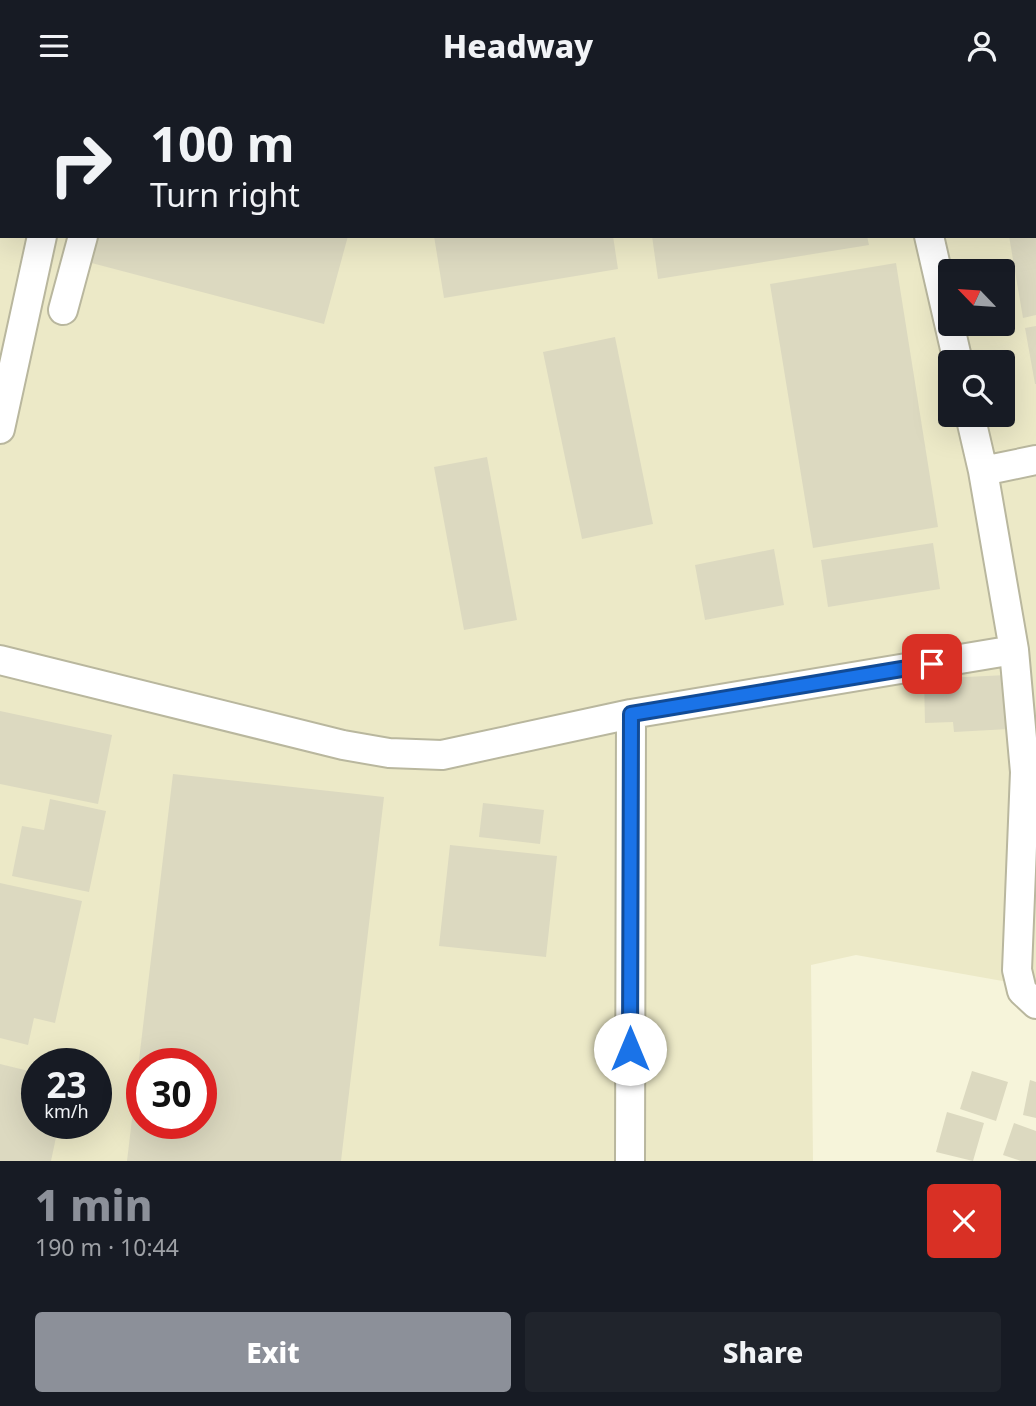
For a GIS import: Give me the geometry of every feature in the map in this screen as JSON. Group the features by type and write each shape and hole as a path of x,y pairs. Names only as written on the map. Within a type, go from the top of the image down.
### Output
{"street":[{"path":"0,429 42,238"},
{"path":"63,310 82,238"},
{"path":"929,238 955,350"},
{"path":"973,427 1014,650 1030,772 1017,970 1022,991 1036,1004"},
{"path":"983,471 1036,460"},
{"path":"0,660 343,745 390,753 442,755 631,714 1014,650"},
{"path":"630,1161 631,714"}],"shaded area":[{"path":"0,238 1036,238 1036,987 856,955 811,965 813,1161 0,1161"}],"building":[{"path":"90,238 347,238 324,324 84,261"},
{"path":"434,238 613,238 618,269 444,298"},
{"path":"652,238 867,238 869,245 658,279"},
{"path":"1009,238 1036,238 1036,315 1023,318"},
{"path":"896,263 938,527 813,548 770,284"},
{"path":"1036,326 1036,384 1035,384 1025,328"},
{"path":"615,337 653,524 582,539 543,352"},
{"path":"487,457 517,620 464,630 434,467"},
{"path":"933,543 940,589 828,607 821,560"},
{"path":"774,549 784,605 705,620 695,565"},
{"path":"1007,675 1009,729 954,732 953,722 925,723 924,679"},
{"path":"0,711 112,735 98,804 0,784"},
{"path":"173,774 384,797 341,1161 127,1161 130,1139 217,1139 217,1048 140,1048"},
{"path":"50,799 106,811 89,892 12,876 22,826 44,830"},
{"path":"483,803 544,810 540,844 479,837"},
{"path":"450,845 557,856 546,957 439,946"},
{"path":"0,883 82,901 55,1023 34,1018 28,1045 0,1038"},
{"path":"0,1064 21,1069 21,1139 56,1139 51,1161 0,1161"},
{"path":"972,1071 1008,1082 996,1121 960,1109"},
{"path":"1030,1080 1036,1082 1036,1118 1023,1115"},
{"path":"947,1112 984,1123 973,1161 936,1152"},
{"path":"1014,1123 1036,1131 1036,1161 1021,1161 1003,1155"}],"route":[{"path":"630,1049 631,714 932,664"}]}
